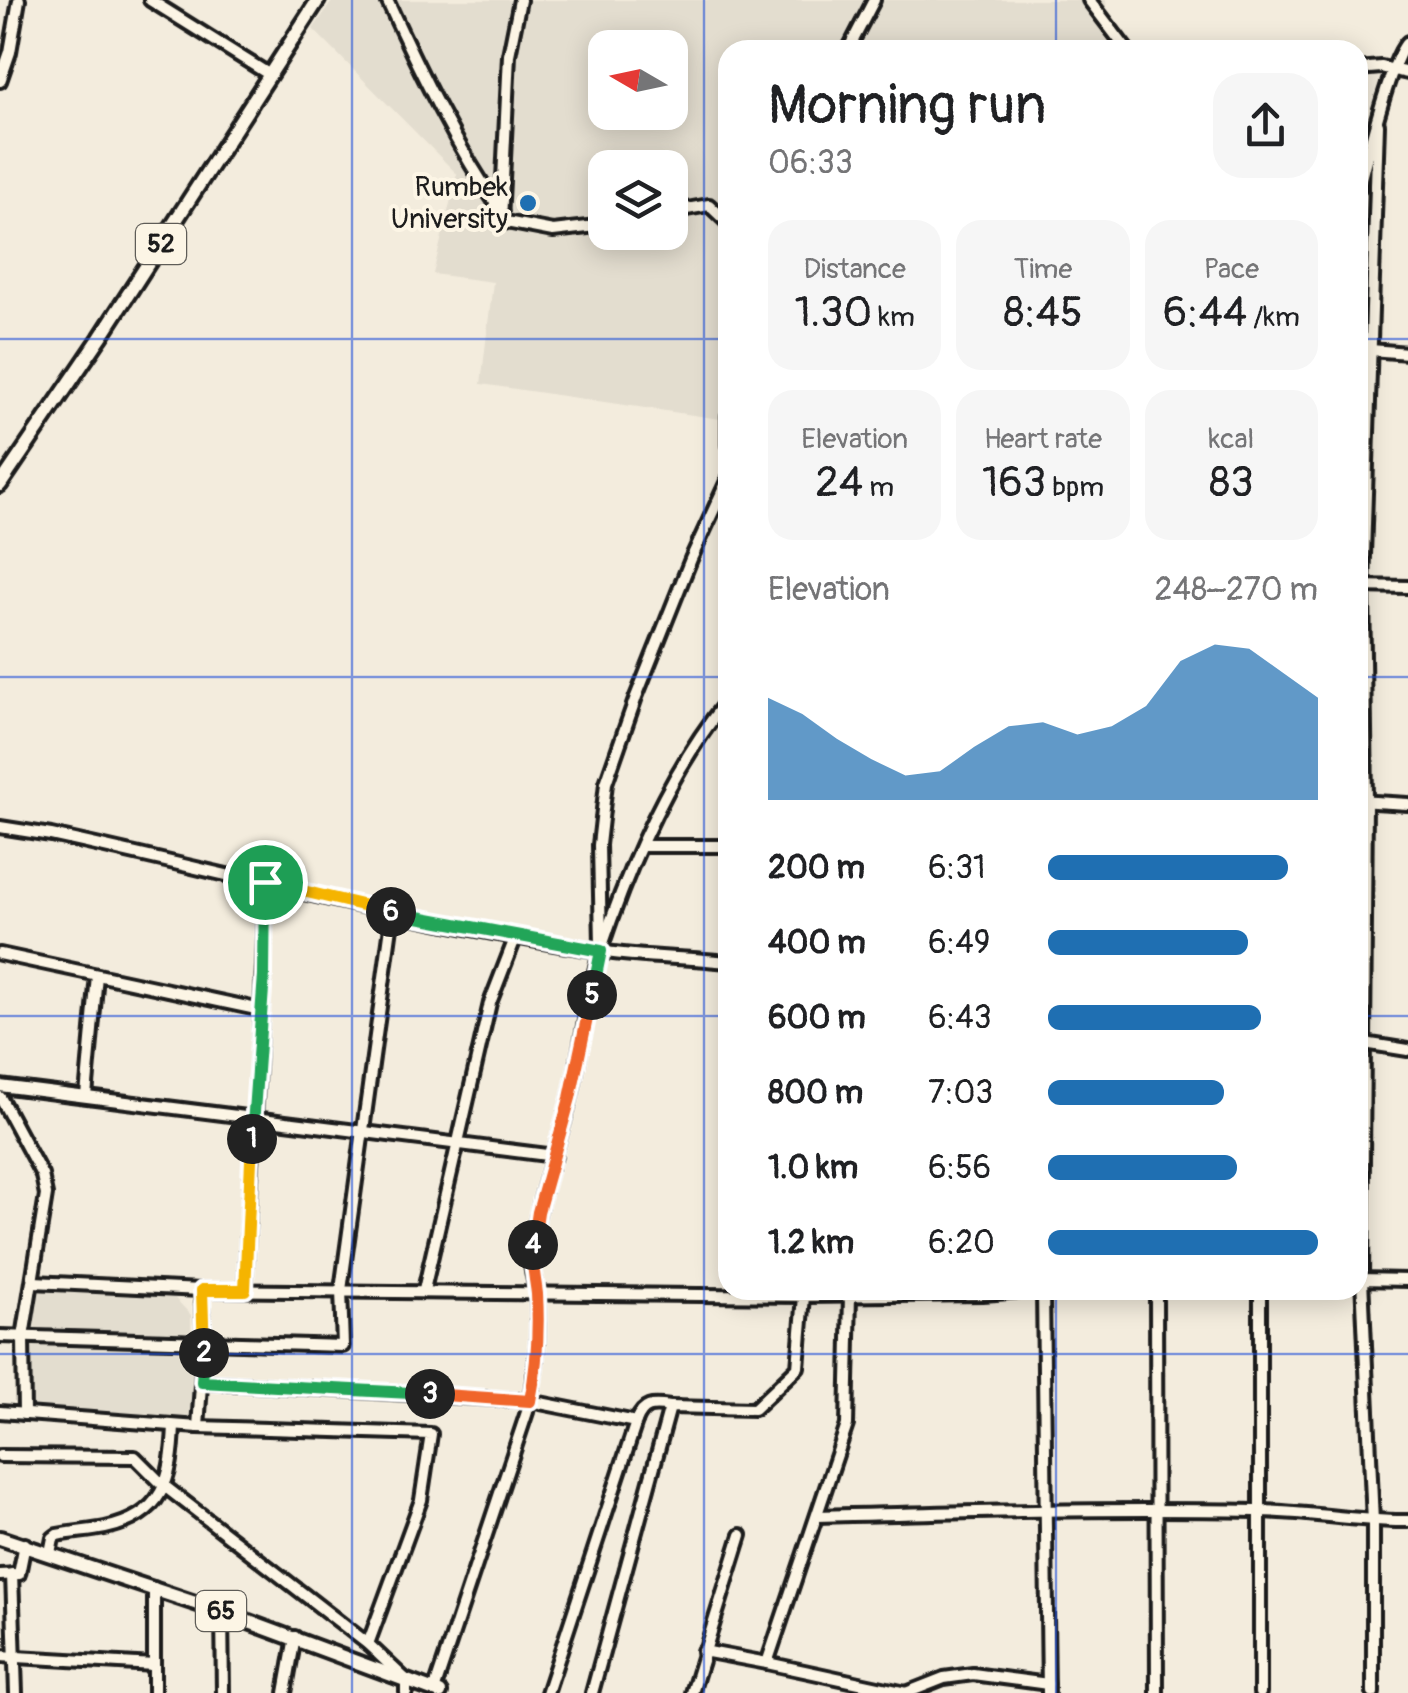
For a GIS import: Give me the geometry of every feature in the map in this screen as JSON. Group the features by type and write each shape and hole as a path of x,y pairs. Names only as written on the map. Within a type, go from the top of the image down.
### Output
{"main road":[{"name":"52","path":"0,485 100,338 318,0"},
{"name":"65","path":"0,1538 295,1637 406,1686 437,1692"}],"street":[{"path":"0,80 10,52 19,0"},
{"path":"150,0 270,75"},
{"path":"387,0 434,101 473,172 502,214"},
{"path":"520,0 509,55 501,221 553,232 588,227"},
{"path":"853,40 874,0"},
{"path":"1088,0 1120,40"},
{"path":"1368,157 1392,72 1408,33"},
{"path":"1368,69 1408,73"},
{"path":"1368,429 1378,124"},
{"path":"688,209 709,205 718,214"},
{"path":"1368,350 1408,353"},
{"path":"601,951 600,846 606,783 684,576 718,501"},
{"path":"1368,586 1408,587"},
{"path":"437,1692 530,1401 537,1365 536,1291 530,1265 538,1212 555,1156 601,951 642,846 680,768 718,712"},
{"path":"1368,801 1408,804"},
{"path":"0,827 51,834 392,912 516,936 652,958 718,961"},
{"path":"642,846 718,846"},
{"path":"245,1290 264,975 265,882"},
{"path":"0,1336 343,1346 341,1290 392,912"},
{"path":"424,1290 490,1003 516,936"},
{"path":"0,954 261,1010"},
{"path":"86,1096 97,975"},
{"path":"1368,1043 1408,1050"},
{"path":"0,1086 555,1156"},
{"path":"0,1097 42,1175 46,1194 23,1336 24,1414"},
{"path":"1368,1279 1408,1280"},
{"path":"33,1282 202,1290 718,1292"},
{"path":"198,1428 204,1343 202,1290"},
{"path":"546,1693 640,1411 646,1406 754,1409 798,1367 804,1300"},
{"path":"767,1664 847,1425 850,1300"},
{"path":"704,1651 906,1693 944,1678 973,1674 1048,1689 1043,1300"},
{"path":"1156,1300 1157,1693"},
{"path":"1260,1300 1260,1693"},
{"path":"1361,1300 1373,1522 1373,1693"},
{"path":"202,1382 530,1401 636,1422"},
{"path":"592,1693 670,1407"},
{"path":"0,1412 198,1428 432,1434 420,1500 368,1644"},
{"path":"50,1553 53,1538 58,1535 107,1528 148,1512 163,1485 173,1448 174,1426"},
{"path":"0,1456 135,1457 163,1485 368,1644 406,1686"},
{"path":"817,1516 1261,1510 1373,1522 1408,1521"},
{"path":"692,1693 741,1535"},
{"path":"16,1693 6,1574 19,1574 26,1544"},
{"path":"154,1588 154,1693"},
{"path":"222,1612 223,1693"},
{"path":"285,1693 295,1637"},
{"path":"0,1656 154,1665"}],"shaded area":[{"name":"Rumbek University","path":"333,0 1106,0 1109,40 718,40 718,419 481,384 493,282 433,274 457,174 313,29"},
{"path":"35,1290 168,1291 191,1315 191,1332 34,1331"},
{"path":"31,1340 197,1343 191,1423 29,1408"}],"place":[{"name":"Rumbek University","path":"528,203"}],"route":[{"path":"265,882 392,912 601,951 570,1098 538,1212 530,1265 536,1291 537,1365 530,1401 202,1382 202,1290 245,1290 264,975 265,882"}]}
